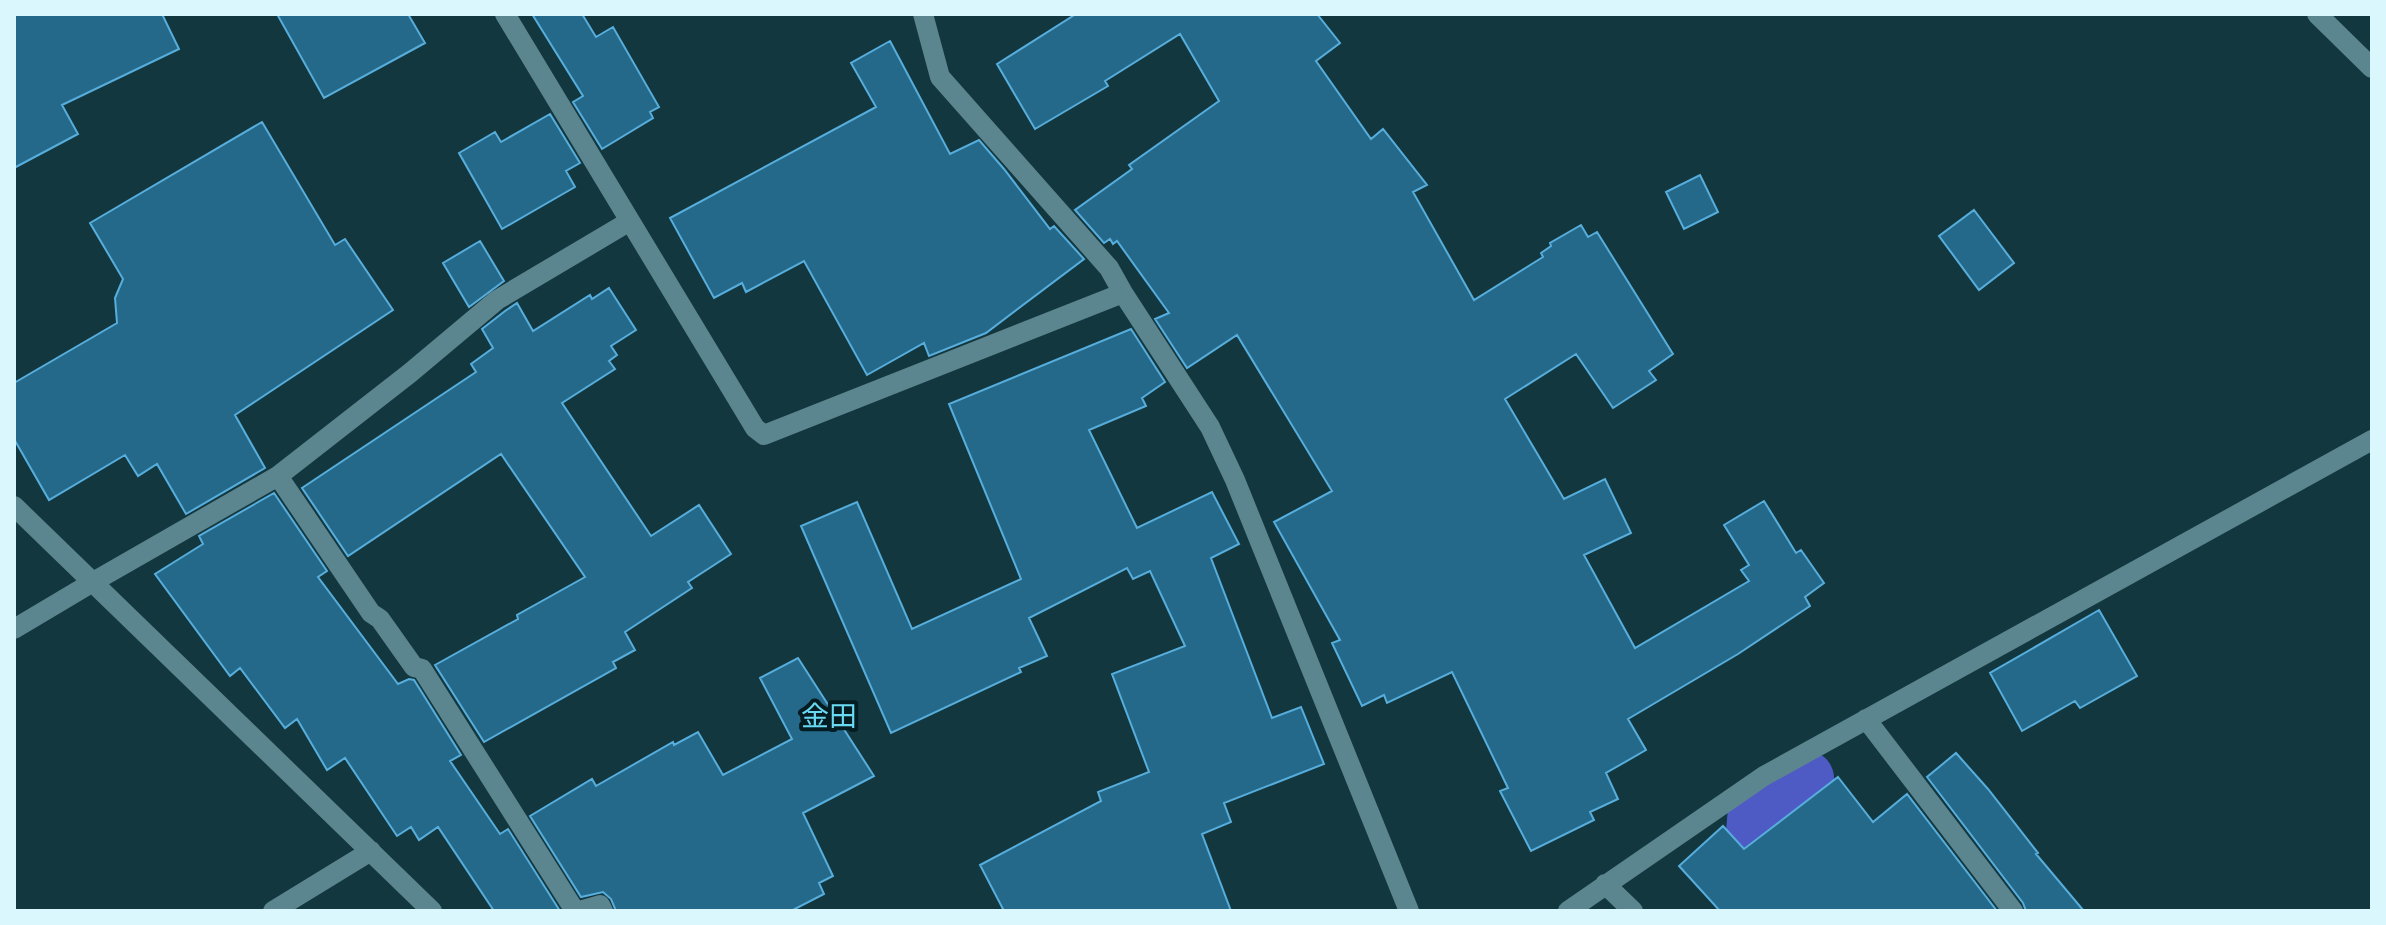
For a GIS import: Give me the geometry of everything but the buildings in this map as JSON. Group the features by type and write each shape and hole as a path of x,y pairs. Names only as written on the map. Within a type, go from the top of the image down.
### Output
{"street":[{"path":"505,14 755,428 764,435 1123,293"},
{"path":"923,14 940,77 1109,268 1210,427 1235,480 1409,911"},
{"path":"2317,14 2372,68"},
{"path":"14,629 278,476 410,373 497,300 630,221"},
{"path":"1568,911 1764,776 2372,440"},
{"path":"278,476 371,613 380,619 414,667 422,669 577,911 600,905 603,911"},
{"path":"14,506 432,911"},
{"path":"1866,719 2013,911"},
{"path":"273,911 371,851"},
{"path":"1605,884 1633,911"}],"waterway":[{"path":"1807,778 1755,809 1753,832 1824,911"}],"district":[{"name":"金田","path":"829,716"}]}
